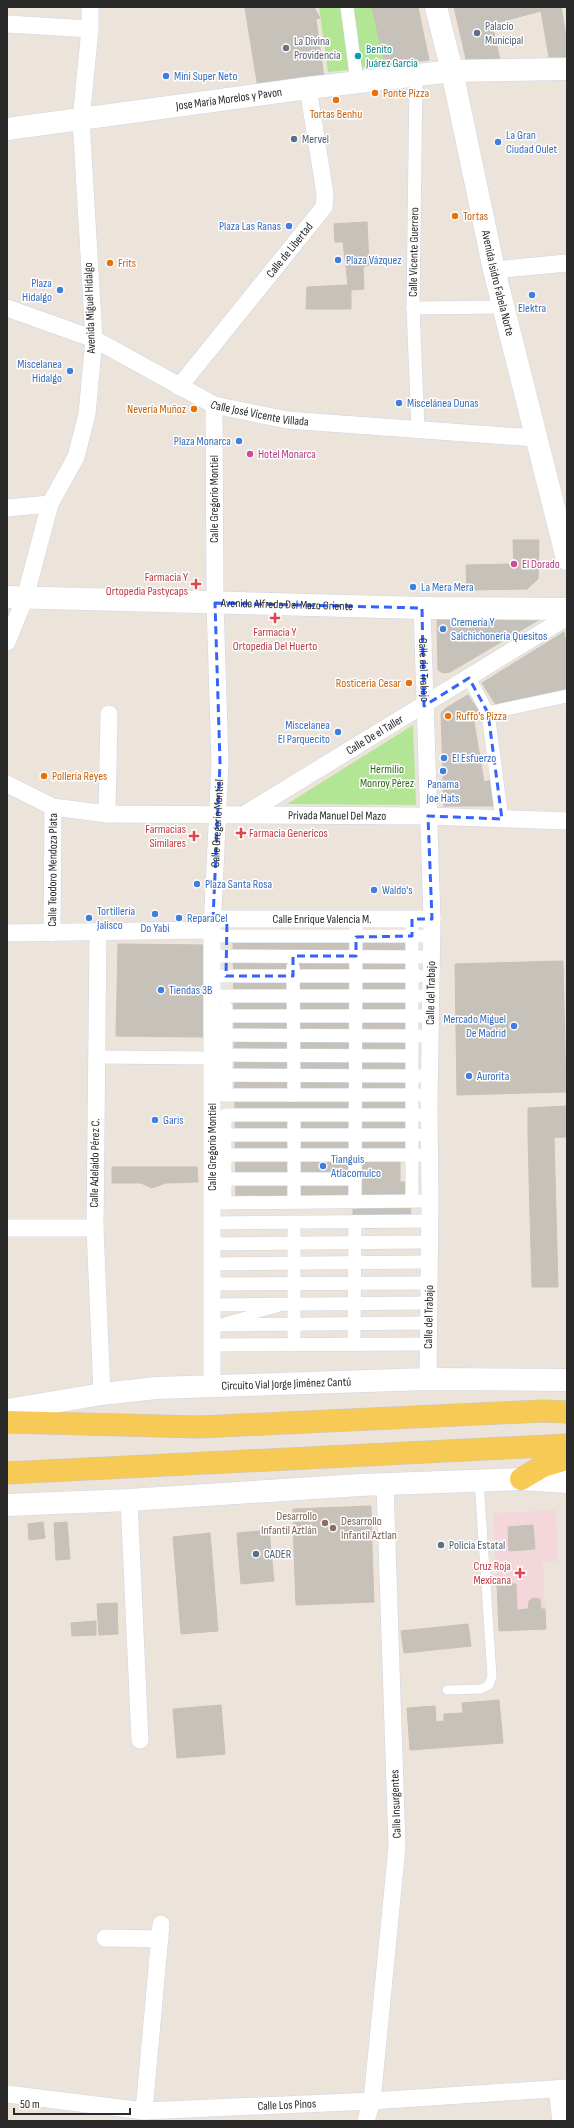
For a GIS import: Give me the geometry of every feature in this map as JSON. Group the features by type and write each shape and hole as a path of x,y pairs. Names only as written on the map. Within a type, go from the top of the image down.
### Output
{"main road":[{"path":"7,1422 199,1427 535,1411 567,1412"},
{"path":"7,1473 567,1445"},
{"path":"521,1479 543,1466 567,1459"}],"street":[{"name":"Avenida Miguel Hidalgo","path":"7,642 16,597 50,504 76,456 87,414 94,339 81,120 90,29 90,7"},
{"path":"347,7 357,82"},
{"name":"Avenida Isidro Fabela Norte","path":"436,7 452,71 494,270 535,438 567,558"},
{"path":"7,24 90,29"},
{"name":"Jose Maria Morelos y Pavon","path":"7,129 308,88 452,71 567,69"},
{"name":"Calle Vicente Guerrero","path":"416,76 413,308 418,429"},
{"name":"Calle de Libertad","path":"179,387 324,207 325,194 308,88"},
{"path":"494,270 567,263"},
{"path":"413,308 503,307"},
{"name":"Calle José Vicente Villada","path":"7,308 94,339 179,387 214,404 287,420 535,438"},
{"name":"Calle Gregorio Montiel","path":"212,1386 212,1224 219,1203 219,1075 217,1056 219,1035 218,814 220,763 215,603 214,404"},
{"path":"7,508 50,504"},
{"name":"Avenida Alfredo Del Mazo Oriente","path":"16,597 422,608 567,609"},
{"name":"Calle del Trabajo","path":"422,608 432,919 429,1095 430,1221 428,1379"},
{"name":"Calle De el Taller","path":"244,815 567,617"},
{"path":"469,678 488,713 502,819"},
{"path":"488,713 567,696"},
{"path":"107,814 108,714"},
{"name":"Privada Manuel Del Mazo","path":"7,784 53,807 107,814 428,816 567,821"},
{"name":"Calle Teodoro Mendoza Plata","path":"52,933 53,807"},
{"path":"293,919 294,1095"},
{"name":"Calle Enrique Valencia M.","path":"7,933 218,928 293,919 432,919"},
{"path":"355,1202 356,919"},
{"path":"412,919 412,1201"},
{"path":"218,928 293,936 431,936"},
{"name":"Calle Adelaido Pérez C.","path":"98,932 95,1228 102,1394"},
{"path":"219,956 431,956"},
{"path":"219,976 431,976"},
{"path":"219,996 431,996"},
{"path":"219,1016 430,1016"},
{"path":"219,1035 430,1036"},
{"path":"97,1057 294,1055 412,1056"},
{"path":"219,1075 430,1076"},
{"path":"219,1095 429,1095"},
{"path":"429,1115 225,1115 219,1135 225,1155 225,1180 219,1203 430,1201"},
{"path":"294,1115 294,1202"},
{"path":"219,1135 429,1135"},
{"path":"225,1155 429,1155"},
{"path":"225,1180 355,1179"},
{"path":"212,1224 430,1221"},
{"path":"354,1344 355,1222"},
{"path":"294,1223 294,1345"},
{"path":"7,1228 95,1228"},
{"path":"212,1244 429,1242"},
{"path":"212,1264 429,1262"},
{"path":"212,1284 429,1283"},
{"path":"212,1305 429,1303"},
{"path":"212,1325 429,1324"},
{"path":"212,1345 428,1344"},
{"name":"Circuito Vial Jorge Jiménez Cantú","path":"7,1410 133,1390 428,1379 567,1380"},
{"path":"7,1505 129,1500 385,1484 479,1480 521,1479 567,1482"},
{"name":"Calle Insurgentes","path":"366,2121 372,2101 397,1847 385,1484"},
{"path":"129,1500 140,1740"},
{"path":"105,1938 161,1932 144,2111"},
{"path":"561,2121 562,2089"},
{"name":"Calle Los Pinos","path":"7,2094 144,2111 372,2101 562,2089"}],"lane":[{"path":"212,1325 294,1304"},
{"path":"212,1325 429,1324"},
{"path":"447,1690 481,1689 489,1685 492,1676 479,1480"}],"highlighted area":[{"path":"215,603 422,608 424,706 469,678 488,713 502,819 428,816 432,919 412,919 412,936 356,937 356,956 293,956 293,976 226,976 227,919 213,919 220,763"}],"shaded area":[{"name":"Cruz Roja Mexicana","path":"556,1510 558,1561 543,1562 546,1629 499,1631 493,1513"}],"green space":[{"path":"319,7 373,7 388,66 328,72"},
{"name":"Hermilio Monroy Pérez","path":"413,725 416,805 287,804"}],"building":[{"name":"La Divina Providencia","path":"314,7 320,18 316,19 324,78 258,88 245,8"},
{"path":"372,7 418,7 429,60 385,65"},
{"name":"Palacio Municipal","path":"454,7 561,7 567,43 567,57 549,57 541,11 492,24 500,60 467,63"},
{"path":"367,222 369,265 363,267 364,289 351,290 351,309 306,309 307,287 348,285 343,242 335,242 334,224"},
{"name":"El Dorado","path":"513,540 539,540 538,579 527,589 467,590 466,565 514,564"},
{"path":"437,615 542,618 450,672 443,673 438,670"},
{"path":"564,632 567,648 567,689 496,705 482,683"},
{"path":"468,695 481,715 473,716 484,782 492,780 494,806 444,806 441,713 446,708"},
{"path":"413,931 416,1150 400,1150 400,1182 410,1182 411,1227 353,1228 353,1205 236,1207 233,933"},
{"name":"Tiendas 3B","path":"118,944 205,945 203,1037 116,1036"},
{"path":"563,961 566,1092 457,1095 455,964"},
{"path":"567,1106 567,1137 528,1138 528,1108"},
{"path":"554,1137 558,1287 532,1287 528,1138"},
{"path":"112,1167 197,1167 198,1182 166,1183 152,1188 141,1183 112,1183"},
{"name":"Desarrollo Infantil Aztlan","path":"371,1506 372,1548 294,1550 293,1509"},
{"path":"43,1522 45,1538 29,1540 28,1524"},
{"path":"67,1522 70,1559 56,1560 54,1523"},
{"path":"533,1525 535,1549 509,1551 508,1527"},
{"path":"269,1530 274,1581 241,1584 237,1533"},
{"path":"210,1533 218,1631 181,1634 173,1537"},
{"path":"372,1548 374,1602 296,1605 294,1550"},
{"path":"497,1584 516,1584 517,1610 528,1609 529,1601 533,1598 540,1599 541,1609 545,1609 546,1629 499,1631"},
{"path":"117,1603 118,1634 99,1635 97,1604"},
{"path":"96,1621 96,1635 72,1636 71,1623"},
{"path":"468,1624 471,1646 404,1653 401,1631"},
{"path":"499,1700 503,1743 410,1750 407,1708 435,1706 436,1722 444,1721 444,1714 463,1713 462,1703"},
{"path":"221,1705 225,1754 177,1758 173,1709"}],"place":[{"name":"Palacio Municipal","path":"477,33"},
{"name":"La Divina Providencia","path":"286,48"},
{"name":"Benito Juárez Garcia","path":"358,56"},
{"name":"Mini Super Neto","path":"166,76"},
{"name":"Ponte Pizza","path":"375,93"},
{"name":"Tortas Benhu","path":"336,100"},
{"name":"Mervel","path":"294,139"},
{"name":"La Gran Ciudad Oulet","path":"498,142"},
{"name":"Tortas","path":"455,216"},
{"name":"Plaza Las Ranas","path":"289,226"},
{"name":"Plaza Vázquez","path":"338,260"},
{"name":"Frits","path":"110,263"},
{"name":"Plaza Hidalgo","path":"60,290"},
{"name":"Elektra","path":"532,295"},
{"name":"Miscelanea Hidalgo","path":"70,371"},
{"name":"Miscelánea Dunas","path":"399,403"},
{"name":"Nevería Muñoz","path":"194,409"},
{"name":"Plaza Monarca","path":"239,441"},
{"name":"Hotel Monarca","path":"250,454"},
{"name":"El Dorado","path":"514,564"},
{"name":"Farmacia Y Ortopedia Pastycaps","path":"196,584"},
{"name":"La Mera Mera","path":"413,587"},
{"name":"Farmacia Y Ortopedia Del Huerto","path":"275,618"},
{"name":"Cremería Y Salchichonería Quesitos","path":"443,629"},
{"name":"Rosticeria Cesar","path":"409,683"},
{"name":"Ruffo's Pizza","path":"448,716"},
{"name":"Miscelanea El Parquecito","path":"338,732"},
{"name":"El Esfuerzo","path":"444,758"},
{"name":"Panama Joe Hats","path":"443,771"},
{"name":"Pollería Reyes","path":"44,776"},
{"name":"Farmacia Genericos","path":"241,833"},
{"name":"Farmacias Similares","path":"194,836"},
{"name":"Plaza Santa Rosa","path":"197,884"},
{"name":"Waldo's","path":"374,890"},
{"name":"Do Yabi","path":"155,914"},
{"name":"Tortillería Jalisco","path":"89,918"},
{"name":"ReparaCel","path":"179,918"},
{"name":"Tiendas 3B","path":"161,990"},
{"name":"Mercado Miguel De Madrid","path":"514,1026"},
{"name":"Aurorita","path":"469,1076"},
{"name":"Garis","path":"155,1120"},
{"name":"Tianguis Atlacomulco","path":"323,1166"},
{"name":"Desarrollo Infantil Aztlán","path":"325,1523"},
{"name":"Desarrollo Infantil Aztlan","path":"333,1528"},
{"name":"Policía Estatal","path":"441,1545"},
{"name":"CADER","path":"256,1554"},
{"name":"Cruz Roja Mexicana","path":"520,1573"}]}
